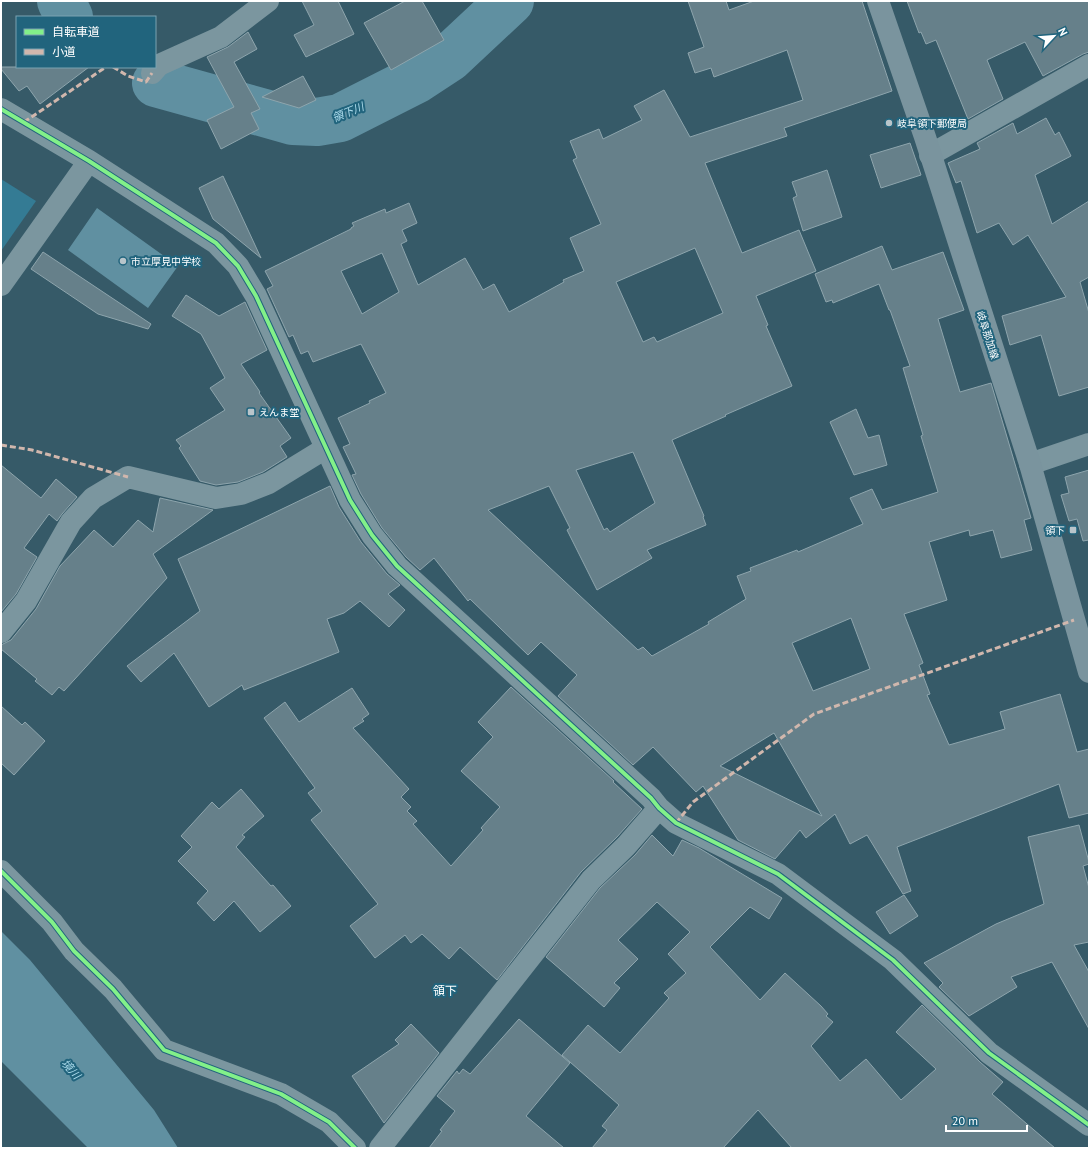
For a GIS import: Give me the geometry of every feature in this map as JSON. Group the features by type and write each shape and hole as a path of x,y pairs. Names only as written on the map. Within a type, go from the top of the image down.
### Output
{"main road":[{"name":"岐阜那加線","path":"878,1 930,155 1030,464 1089,672"}],"street":[{"path":"152,73 159,65 221,37 268,1"},
{"path":"930,155 1089,65"},
{"path":"1,109 89,161 216,243 238,266 256,296 350,500 372,535 397,566 676,822 785,879 893,960 989,1053 1089,1125"},
{"path":"1,285 89,161"},
{"path":"1030,464 1089,444"},
{"path":"1,632 26,601 72,522 92,498 128,477 216,498 241,494 269,483 326,448"},
{"path":"380,1148 591,880 626,846 660,808"},
{"path":"1,871 52,922 74,951 113,989 164,1050 281,1094 329,1122 355,1148"}],"shaded area":[{"path":"1,179 36,201 1,251"}],"water":[{"path":"97,208 178,266 148,308 68,250"},
{"name":"境川","path":"1,931 30,960 154,1110 178,1148 88,1148 1,1061"}],"building":[{"path":"302,1 338,1 354,34 306,57 294,35 314,25"},
{"path":"405,1 422,1 444,40 391,70 364,23"},
{"path":"688,1 726,1 729,10 754,1 862,1 892,91 784,128 787,136 705,163 742,253 799,230 816,271 756,296 768,325 766,326 792,386 672,440 704,516 706,525 647,550 652,558 597,590 567,530 570,528 549,486 488,510 638,650 643,647 652,656 709,624 708,622 746,599 737,576 751,571 750,568 797,550 798,552 863,524 850,498 872,489 882,510 938,492 903,368 910,366 879,284 833,303 832,300 826,302 815,274 882,246 892,270 943,252 964,310 938,319 960,392 991,383 1031,518 1024,520 1032,550 1001,558 993,530 970,536 969,530 929,542 947,600 904,614 923,663 919,665 930,694 927,695 949,745 1005,729 1000,712 1060,694 1077,752 1089,749 1089,813 1069,818 1059,784 897,847 911,891 903,894 867,835 850,844 835,814 806,838 800,830 775,859 738,840 703,786 696,792 653,747 633,765 558,696 577,675 541,642 528,655 470,599 468,601 434,558 420,570 406,557 382,528 361,494 352,475 356,474 343,447 350,444 338,418 370,403 369,401 386,393 361,344 313,362 308,351 301,354 293,335 289,337 267,289 273,286 265,271 351,229 354,226 352,223 385,209 386,213 409,203 417,223 402,230 407,241 401,244 418,285 465,258 483,290 494,284 509,312 564,282 563,280 584,271 570,238 601,224 573,160 577,158 570,141 599,129 603,139 642,120 634,106 664,90 690,137 803,100 787,50 714,77 711,68 695,73 688,53 704,47","holes":["695,248 723,313 657,342 654,337 643,342 616,282","382,253 399,292 362,314 341,271","633,452 655,503 610,532 607,528 604,530 576,470","851,618 870,669 813,691 792,643","774,733 822,816 720,766"]},
{"path":"907,1 1089,1 1089,52 1043,76 1025,42 987,60 1003,99 968,119 936,40 926,44 921,32 919,33"},
{"path":"248,32 257,49 234,62 260,109 251,113 259,129 221,149 207,120 234,107 207,57 228,47"},
{"path":"1,67 88,68 40,104 27,86 19,91"},
{"path":"303,76 316,100 299,108 262,97"},
{"path":"1046,118 1055,135 1059,132 1071,156 1035,175 1052,224 1089,201 1089,277 1080,282 1089,313 1089,387 1059,396 1041,335 1010,345 1002,316 1066,297 1028,235 1013,245 999,223 977,233 961,181 956,183 948,163 980,149 977,143 1013,123 1017,134"},
{"path":"910,143 921,175 881,188 870,155"},
{"path":"827,170 842,217 803,231 793,198 797,196 792,182"},
{"path":"223,176 261,258 213,219 199,188"},
{"path":"43,252 151,324 148,329 98,314 31,269"},
{"path":"186,295 219,316 245,302 267,350 241,364 260,392 259,393 291,438 280,446 287,457 263,472 238,482 216,485 200,481 179,448 181,446 176,440 225,410 210,388 225,378 201,334 172,316"},
{"path":"856,409 868,438 879,435 887,465 854,475 830,422"},
{"path":"1,465 41,498 56,479 77,497 57,521 49,514 24,548 37,557 16,594 1,612"},
{"path":"1089,470 1089,540 1083,541 1077,519 1069,521 1061,495 1069,493 1065,477"},
{"path":"330,486 339,507 361,542 387,574 400,585 388,594 405,610 389,627 360,601 344,613 327,619 339,652 244,690 242,685 209,707 174,653 141,682 127,666 200,611 178,559"},
{"path":"160,498 213,510 153,554 167,578 64,691 59,687 52,695 35,681 37,679 1,649 1,645 11,640 36,609 60,566 94,530 113,547 138,520 153,532"},
{"path":"511,687 614,781 613,782 642,809 617,837 581,872 497,980 460,947 449,959 422,934 411,943 405,935 375,958 350,926 378,904 311,820 322,811 308,793 315,788 264,718 285,702 299,722 352,688 369,714 362,719 364,721 353,728 409,789 401,797 411,807 407,811 417,821 413,824 451,866 483,830 481,828 500,807 461,771 493,737 478,722"},
{"path":"1,706 22,725 25,722 45,741 14,775 1,763"},
{"path":"241,789 264,816 242,835 245,837 236,847 291,906 260,932 234,901 214,921 197,903 208,891 178,861 192,847 181,836 212,802 219,809"},
{"path":"1079,825 1089,862 1089,864 1083,866 1089,888 1089,942 1074,945 1089,972 1089,1029 1052,962 1011,977 1017,987 969,1016 939,987 943,983 924,963 996,924 1044,904 1028,837"},
{"path":"652,835 673,856 682,840 699,848 782,898 769,919 750,907 710,947 760,1000 785,973 821,1006 828,1014 826,1016 833,1022 811,1046 840,1081 866,1059 901,1100 936,1069 896,1032 922,1005 980,1062 1003,1082 992,1094 1055,1148 792,1148 758,1110 723,1148 592,1148 607,1130 602,1126 619,1105 562,1055 588,1025 620,1053 669,998 664,993 686,973 668,954 690,932 657,902 618,940 638,959 614,983 620,988 604,1007 546,957 600,888 635,855"},
{"path":"904,895 918,916 890,934 876,912"},
{"path":"519,1019 570,1063 526,1116 564,1148 429,1148 442,1131 440,1130 455,1111 437,1096 457,1071 459,1074 463,1069 470,1074"},
{"path":"411,1024 439,1053 384,1123 352,1076 399,1044 395,1040"}],"waterway":[{"name":"領下川","path":"61,1 68,16"},
{"name":"領下川","path":"156,83 293,121 317,122 340,118 417,79 449,58 510,1"}],"marked path":[{"path":"24,122 105,68"},
{"path":"115,68 128,76 146,82 152,73"},
{"path":"1,445 32,450 128,477"},
{"path":"676,823 693,802 814,714 1074,620"}],"cycle path":[{"path":"1,109 89,161 216,243 238,266 256,296 350,500 372,535 397,566 651,798 659,808 676,823 778,874 893,960 989,1053 1089,1125"},
{"path":"1,871 52,922 74,951 113,989 164,1050 281,1094 329,1122 355,1148"}],"place":[{"name":"岐阜領下郵便局","path":"889,123"},
{"name":"市立厚見中学校","path":"123,261"},
{"name":"えんま堂","path":"251,412"},
{"name":"領下","path":"1073,530"}],"district":[{"name":"領下","path":"445,991"}]}
